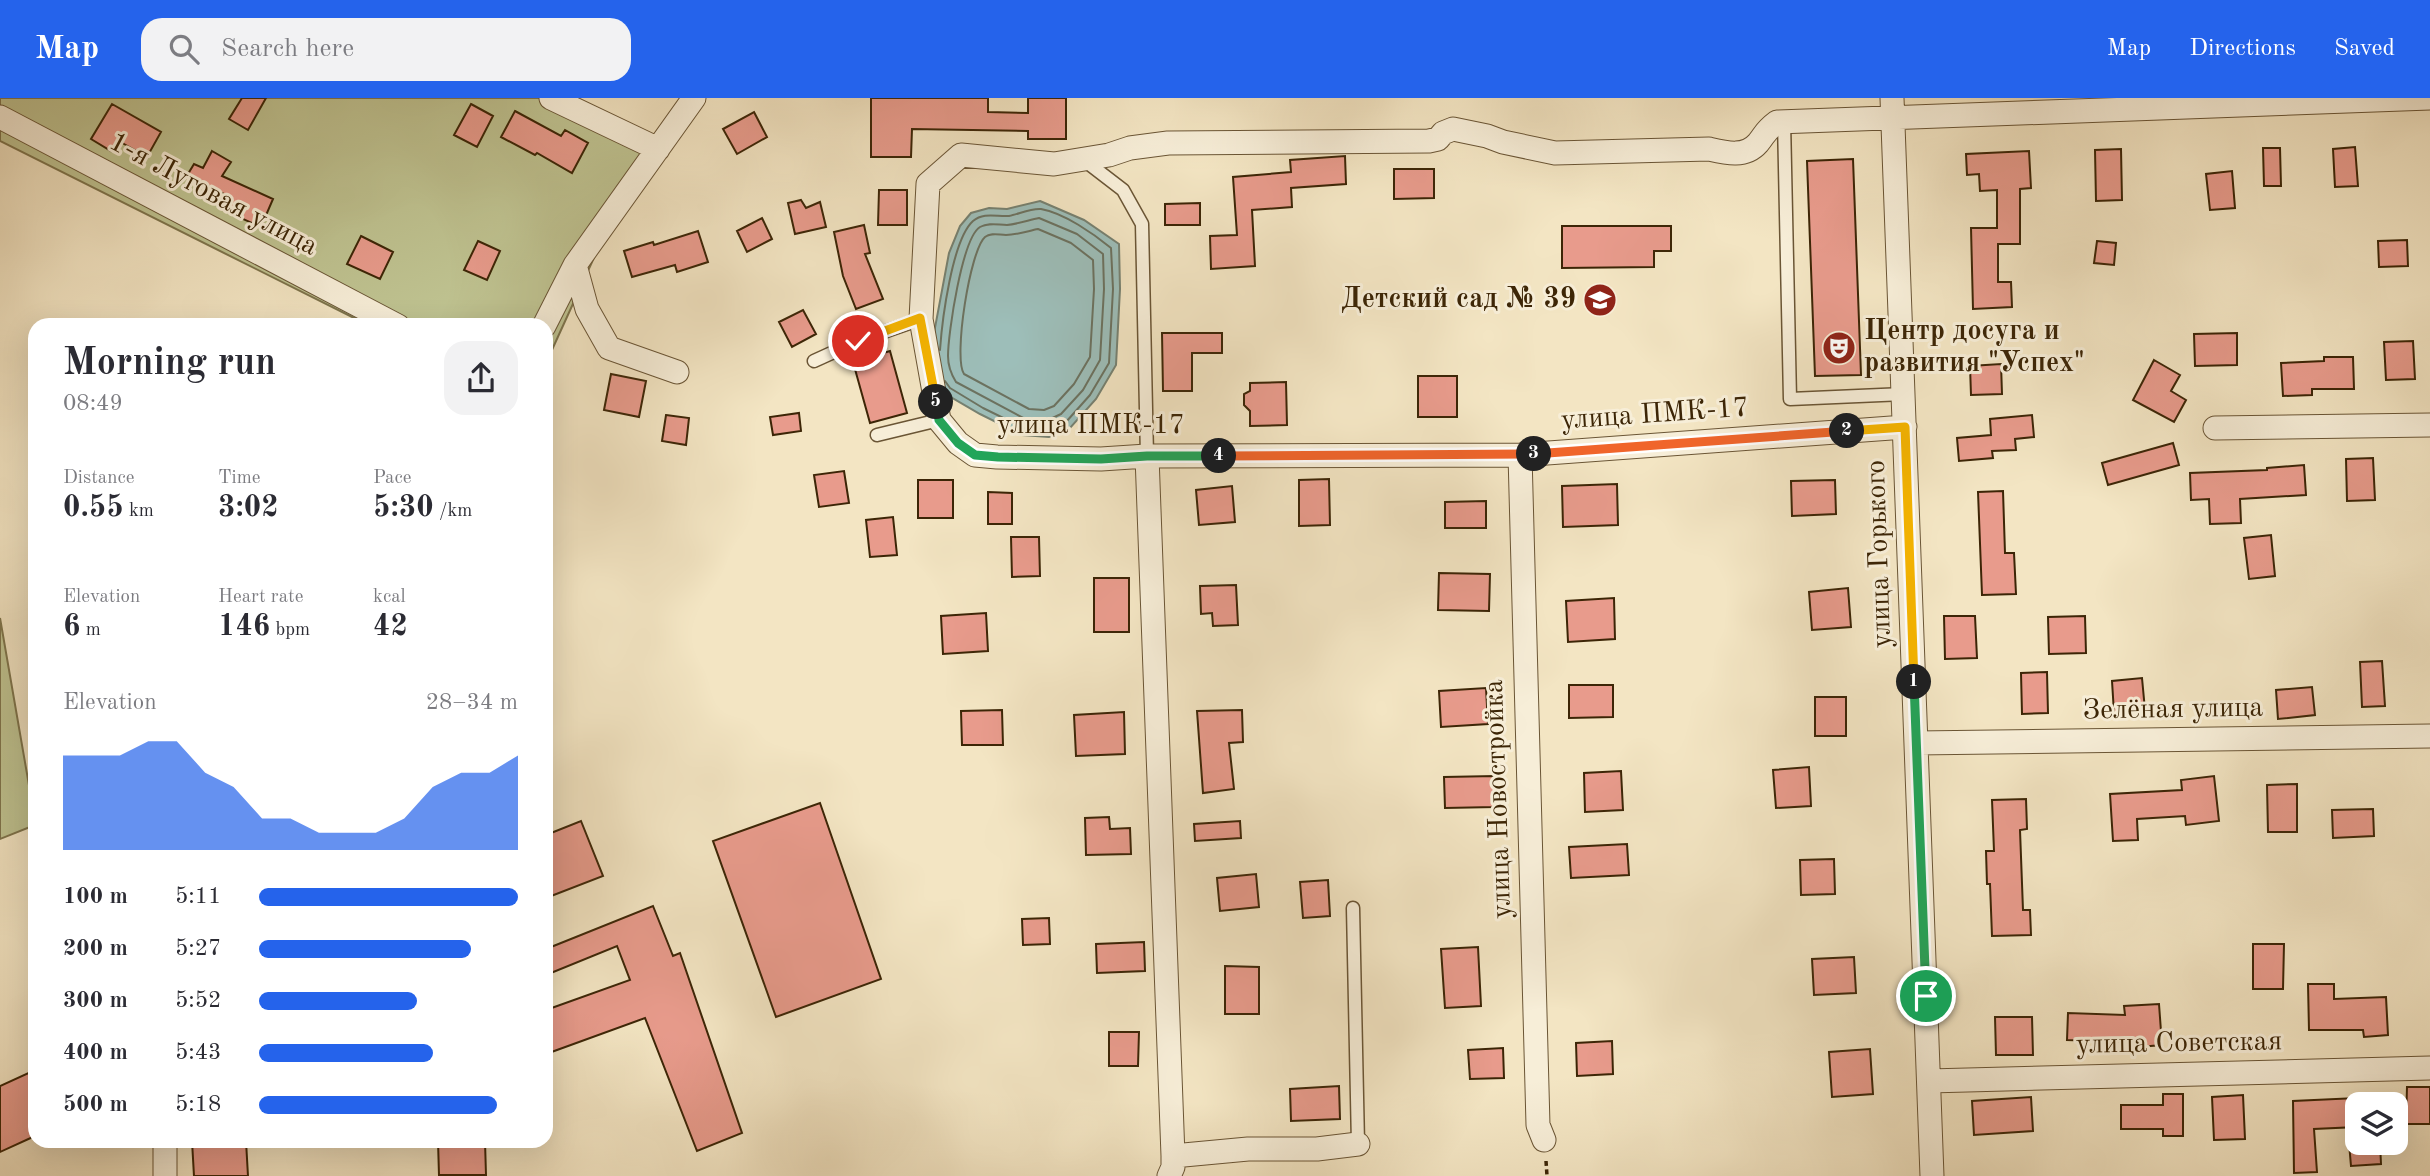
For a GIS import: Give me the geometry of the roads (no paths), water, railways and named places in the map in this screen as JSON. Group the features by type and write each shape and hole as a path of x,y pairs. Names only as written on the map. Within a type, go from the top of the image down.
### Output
{"street":[{"path":"551,98 658,149"},
{"path":"548,318 575,265 694,98"},
{"path":"939,420 920,318 928,184 961,155 1054,164 1160,144 1429,141 1438,139 1443,133 1453,129 1555,153 1709,149 1731,154 1745,152 1758,143 1765,131 1777,122 1892,108 2430,98"},
{"name":"улица Горького","path":"1892,108 1932,1176"},
{"name":"1-я Луговая улица","path":"0,117 383,318"},
{"path":"575,265 587,309 608,348 677,372"},
{"name":"улица ПМК-17","path":"939,420 958,443 975,455 1101,459 1147,456 1520,455 1905,427"},
{"path":"2215,428 2430,425"},
{"name":"улица Новостройка","path":"1520,455 1538,1125 1544,1140"},
{"path":"1147,456 1171,1166 1248,1149 1317,1149 1358,1144"},
{"name":"Зелёная улица","path":"1916,743 2430,736"},
{"name":"улица Советская","path":"1929,1081 2430,1068"},
{"path":"164,1176 165,1148"}],"lane":[{"path":"1784,121 1790,399 1904,394"},
{"path":"1084,160 1122,190 1142,224 1147,456"},
{"path":"814,361 920,318"},
{"path":"877,435 939,420"},
{"path":"1353,908 1358,1144"}],"water":[{"path":"1040,201 1084,220 1119,244 1120,289 1116,365 1096,399 1070,428 1049,437 1022,435 944,393 934,333 949,253 960,226 971,213 989,208 1007,209"}],"place":[{"name":"Детский сад № 39","path":"1600,300"},
{"name":"Центр досуга и развития \"Успех\"","path":"1839,348"}]}
